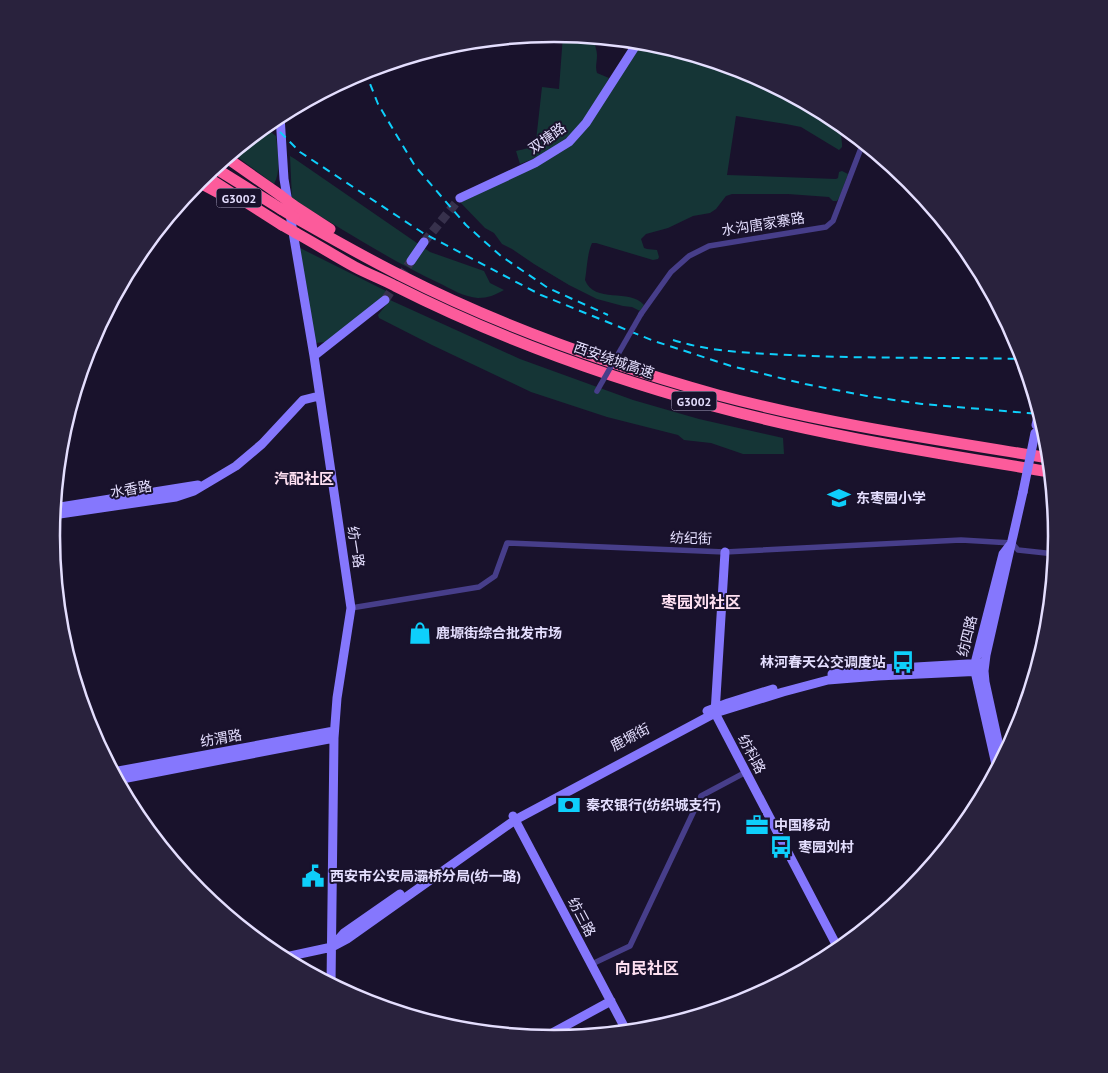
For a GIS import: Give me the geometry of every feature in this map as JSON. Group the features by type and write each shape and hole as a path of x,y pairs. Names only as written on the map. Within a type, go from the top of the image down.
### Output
{"highway":[{"path":"232,162 293,205 400,275"},
{"name":"西安绕城高速","path":"221,172 294,217 400,275 479,312 626,367 711,393 831,421 1042,457"},
{"name":"西安绕城高速","path":"212,180 277,222 356,267 461,318 626,381 713,406 804,428 906,448 1044,471"},
{"path":"206,186 277,222"}],"street":[{"name":"双塘路","path":"460,198 535,164 569,142 586,123 633,49"},
{"name":"纺一路","path":"281,126 284,179 314,356 351,608 337,698 334,735 331,977"},
{"name":"水沟唐家寨路","path":"597,391 641,314 671,272 688,256 709,246 826,227 833,221 861,149"},
{"path":"411,261 424,242"},
{"path":"314,356 385,300"},
{"name":"水香路","path":"61,514 181,496 194,491 236,466 256,450 303,400 319,396"},
{"name":"纺四路","path":"1000,749 985,682 985,667 1036,429"},
{"name":"水香路","path":"61,507 188,487 210,481"},
{"name":"纺纪街","path":"351,608 480,587 495,576 507,543 725,552 961,540 1012,543 1018,550 1047,553"},
{"name":"纺四路","path":"995,759 975,668 1003,554 1012,543"},
{"path":"716,710 725,552"},
{"name":"鹿塬街","path":"293,955 332,947 347,939 514,818 716,710 828,680 985,667"},
{"name":"纺科路","path":"716,710 746,772 835,942"},
{"name":"纺渭路","path":"120,771 334,735"},
{"name":"纺渭路","path":"124,779 334,735"},
{"path":"592,964 630,946 701,796 746,772"},
{"name":"纺三路","path":"514,818 624,1025"},
{"path":"557,1030 611,1000"}],"green space":[{"path":"562,43 595,45 597,53 597,73 609,78 599,96 576,129 561,143 536,158 520,164 516,151 530,147 536,141 542,87 559,89"},
{"path":"633,49 682,59 743,80 801,109 841,135 842,147 839,150 801,127 736,116 727,175 836,179 839,172 842,171 848,174 837,201 833,201 829,197 788,194 732,194 726,196 716,209 710,213 693,216 668,228 646,234 641,239 644,248 657,250 658,259 653,260 592,243 585,280 596,292 638,300 644,305 640,311 632,307 597,299 534,264 502,244 494,233 485,228 458,200 564,150"},
{"path":"271,132 276,136 278,154 278,173 274,184 238,157"},
{"path":"290,156 430,252 484,271 490,283 504,290 482,298 458,292 383,254 292,199"},
{"path":"298,247 388,292 385,297 326,342 315,343"},
{"path":"390,300 520,359 633,400 699,419 783,438 784,454 743,454 711,443 684,440 678,435 607,417 531,392 379,318 378,315"}],"tunnel":[{"path":"424,242 460,198"},
{"path":"385,300 411,261"}],"railway":[{"path":"368,79 378,104 415,166 466,225 501,256 548,288 608,315"},
{"path":"276,128 300,152 423,233 541,295 654,341 731,366 805,384 867,396 922,404 1032,413"},
{"path":"673,340 702,347 761,353 848,357 1015,359"}],"place":[{"name":"东枣园小学","path":"839,498"},
{"name":"鹿塬街综合批发市场","path":"420,633"},
{"name":"林河春天公交调度站","path":"903,662"},
{"name":"秦农银行(纺织城支行)","path":"569,805"},
{"name":"中国移动","path":"757,825"},
{"name":"枣园刘村","path":"781,847"},
{"name":"西安市公安局灞桥分局(纺一路)","path":"313,876"}],"district":[{"name":"汽配社区","path":"304,478"},
{"name":"枣园刘社区","path":"701,602"},
{"name":"向民社区","path":"647,968"}]}
